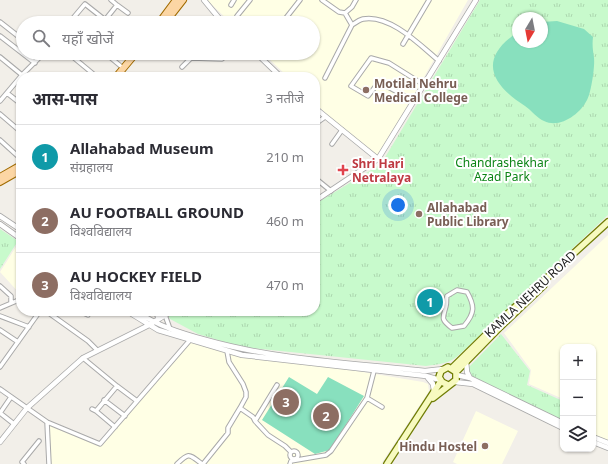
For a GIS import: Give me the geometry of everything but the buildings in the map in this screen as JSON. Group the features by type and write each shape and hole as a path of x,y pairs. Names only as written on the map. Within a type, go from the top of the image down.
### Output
{"main road":[{"path":"164,16 176,0"},
{"path":"170,16 183,0"},
{"path":"120,72 130,60"},
{"path":"125,72 135,60"},
{"path":"0,177 16,168"},
{"path":"0,182 16,173"},
{"name":"KAMLA NEHRU ROAD","path":"455,372 503,318 608,222"},
{"name":"KAMLA NEHRU ROAD","path":"455,372 500,327 608,227"},
{"path":"387,464 441,381 440,374 443,369 455,372 455,382 448,385 428,402"},
{"path":"441,381 448,385"}],"street":[{"path":"75,16 88,0"},
{"path":"110,0 128,13"},
{"path":"204,0 217,16"},
{"path":"231,5 234,0"},
{"path":"237,16 250,0"},
{"path":"287,16 300,0"},
{"path":"322,0 339,12 345,13"},
{"path":"345,13 352,7 356,0"},
{"path":"403,44 430,0"},
{"path":"320,199 378,159 476,0"},
{"path":"85,4 100,16"},
{"path":"108,16 118,5"},
{"path":"345,13 352,25"},
{"path":"326,78 352,25 362,19 377,20 399,28 439,61"},
{"path":"0,22 16,35"},
{"path":"0,36 16,48"},
{"path":"0,57 18,72"},
{"path":"414,101 379,82 368,96 351,86 371,58 389,63 424,85"},
{"path":"31,60 35,63"},
{"path":"25,72 38,60"},
{"path":"76,60 91,72"},
{"path":"114,60 124,68"},
{"path":"182,66 190,60"},
{"path":"263,60 276,72"},
{"path":"0,101 16,82"},
{"path":"7,93 16,100"},
{"path":"320,112 378,159"},
{"path":"0,114 16,128"},
{"path":"320,120 325,117"},
{"path":"332,144 342,130"},
{"path":"0,140 16,154"},
{"path":"320,182 331,191"},
{"path":"0,216 16,227"},
{"path":"0,224 16,235"},
{"path":"0,286 11,296 11,302"},
{"path":"457,290 467,292 474,303 471,318 464,326 452,328 448,325 444,320 443,312 446,306 447,296 457,290"},
{"path":"0,308 16,300"},
{"path":"0,316 29,327"},
{"path":"0,367 37,316"},
{"path":"53,316 88,341 97,350"},
{"path":"136,316 151,324 190,340 227,352 271,360 426,376 441,381"},
{"path":"142,316 151,324"},
{"path":"0,442 27,408 83,358 151,324 163,316"},
{"path":"165,316 170,331"},
{"path":"0,330 18,342"},
{"path":"170,331 243,350 271,355 425,370 443,369"},
{"path":"0,389 47,422 100,444 190,340"},
{"path":"177,464 183,457 188,455 192,456 203,464 228,433 228,428 246,397 243,384 229,362 227,352"},
{"path":"83,358 137,401"},
{"path":"466,361 467,372 470,378"},
{"path":"290,464 291,462 326,455 331,451 367,398 374,370"},
{"path":"455,372 560,422"},
{"path":"426,376 431,380 434,392"},
{"path":"455,382 473,384 560,427"},
{"path":"255,421 277,385"},
{"path":"115,427 94,410 117,386"},
{"path":"11,397 0,413 14,424"},
{"path":"367,398 382,407"},
{"path":"104,400 125,416"},
{"path":"240,408 253,417 268,435 285,446 291,452"},
{"path":"47,422 49,464"},
{"path":"596,437 608,443"},
{"path":"24,464 22,462 39,441"},
{"path":"596,443 608,448"}],"shaded area":[{"name":"Motilal Nehru Medical College","path":"207,0 468,0 376,161 320,108 320,72 283,72 270,60 320,60 320,16 224,16"},
{"path":"608,235 608,441 596,435 596,344 560,344 560,398 529,384 531,370 504,333"},
{"path":"16,247 16,290 0,272"},
{"path":"190,337 242,352 423,382 428,384 429,391 381,464 48,464 47,423 103,445 115,427"},
{"name":"Hindu Hostel","path":"476,411 518,431 502,464 457,464 453,462"}],"green space":[{"name":"Chandrashekhar Azad Park","path":"480,0 608,0 608,215 452,360 426,366 241,347 198,334 170,319 168,316 320,316 320,201 381,164"},
{"path":"557,21 584,29 593,37 594,67 590,92 587,100 575,115 563,122 556,123 544,121 513,98 497,80 493,70 493,61 497,51 512,37 512,48 548,48 548,22"},
{"path":"0,229 16,240 16,244 0,269"},
{"path":"501,334 530,371 527,385 560,400 560,421 472,377 468,368"},
{"path":"289,377 317,394 328,377 364,396 330,450 315,454 262,420"}],"place":[{"name":"Motilal Nehru Medical College","path":"366,90"},
{"name":"Shri Hari Netralaya","path":"343,170"},
{"name":"Allahabad Public Library","path":"419,214"},
{"name":"Allahabad Museum","path":"430,302"},
{"name":"AU HOCKEY FIELD","path":"286,402"},
{"name":"AU FOOTBALL GROUND","path":"326,416"},
{"name":"Hindu Hostel","path":"485,446"}]}
